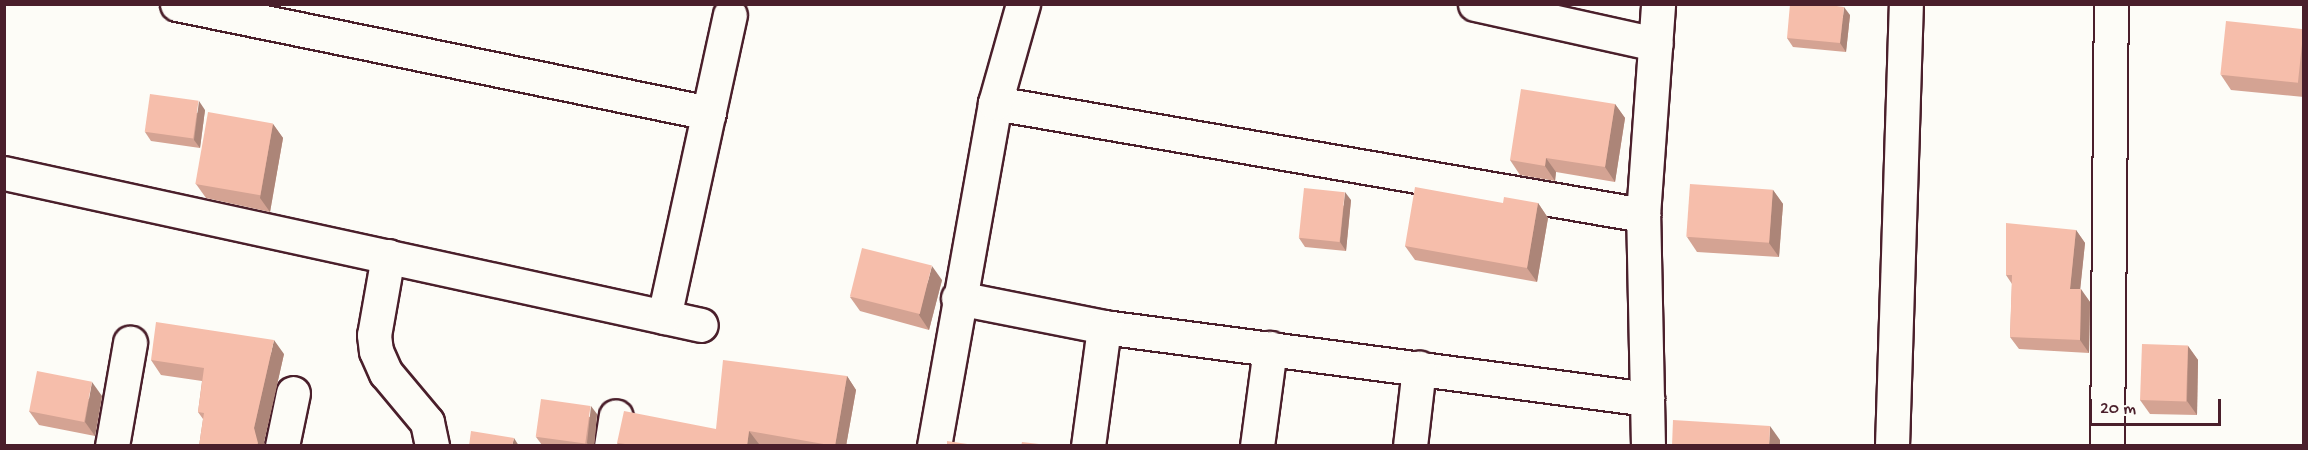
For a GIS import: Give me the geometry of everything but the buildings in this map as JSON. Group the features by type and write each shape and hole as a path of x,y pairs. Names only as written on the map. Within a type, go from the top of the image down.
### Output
{"street":[{"path":"177,4 709,114"},
{"path":"934,446 958,298 995,103 1023,4"},
{"path":"1475,4 1656,44"},
{"path":"1648,446 1643,215 1658,4"},
{"path":"1892,446 1906,4"},
{"path":"2107,446 2111,4"},
{"path":"664,317 730,15"},
{"path":"995,103 1643,215"},
{"path":"4,173 701,325"},
{"path":"388,256 374,335 376,351 386,373 427,422 432,446"},
{"path":"958,298 1104,327 1647,399"},
{"path":"1088,446 1104,327"},
{"path":"112,446 130,343"},
{"path":"1257,446 1270,348"},
{"path":"1410,446 1419,368"},
{"path":"282,446 294,393"}]}
